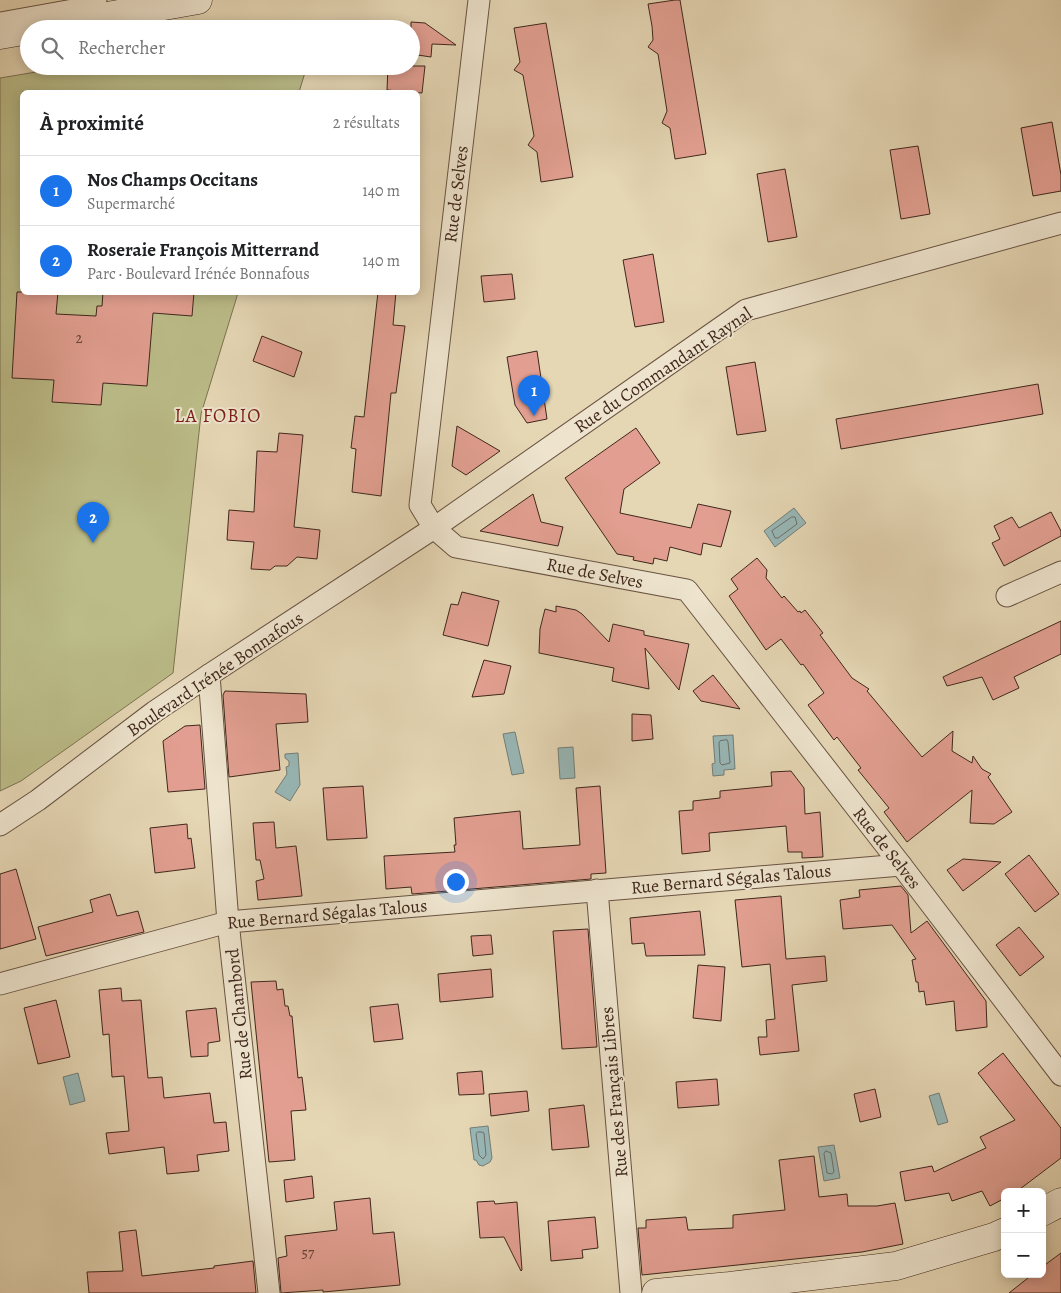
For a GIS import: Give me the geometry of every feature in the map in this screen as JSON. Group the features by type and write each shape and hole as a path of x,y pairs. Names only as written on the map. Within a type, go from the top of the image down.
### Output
{"street":[{"path":"85,20 198,0"},
{"name":"Rue de Selves","path":"479,0 420,505 434,528 456,547 687,590 901,865 1061,1075"},
{"path":"0,35 20,32"},
{"name":"Rue du Commandant Raynal","path":"434,528 746,310 1061,223"},
{"name":"Boulevard Irénée Bonnafous","path":"0,825 38,800 154,712 434,528"},
{"path":"1007,596 1061,572"},
{"name":"Rue de Chambord","path":"209,675 228,922 270,1293"},
{"name":"Rue Bernard Ségalas Talous","path":"0,984 228,922 901,865"},
{"name":"Rue des Français Libres","path":"597,890 631,1293"},
{"path":"1046,1210 1061,1202"},
{"path":"656,1293 691,1291 896,1266 1003,1233"}],"lane":[{"path":"0,18 101,0"}],"green space":[{"path":"20,75 304,75 300,90 20,90 20,295 237,295 201,414 173,673 21,781 0,791 0,78"}],"water":[{"path":"794,508 806,523 775,547 764,531"},
{"path":"515,732 524,773 512,775 503,734"},
{"path":"733,735 735,769 724,770 724,775 713,776 712,764 715,763 713,736"},
{"path":"573,747 575,778 560,779 558,748"},
{"path":"298,753 300,785 290,801 275,792 287,774 286,767 289,766 289,761 285,758 285,754"},
{"path":"78,1073 85,1101 70,1105 63,1077"},
{"path":"939,1093 948,1122 938,1125 929,1096"},
{"path":"488,1126 492,1158 490,1162 483,1166 474,1160 470,1128"},
{"path":"834,1145 840,1178 824,1181 818,1147"}],"building":[{"path":"680,0 706,154 675,159 670,128 662,123 667,111 658,54 648,47 653,40 648,4"},
{"path":"420,23 425,23 456,45 432,44 431,57 420,55"},
{"path":"546,23 573,177 541,182 537,152 528,145 534,136 523,75 514,70 520,62 514,28"},
{"path":"420,66 425,66 422,93 420,93 420,90 387,90 388,75 420,75"},
{"path":"1052,122 1061,175 1061,191 1033,196 1021,128"},
{"path":"918,146 930,214 901,219 890,150"},
{"path":"785,169 797,237 768,242 757,174"},
{"path":"653,254 664,322 635,327 623,260"},
{"path":"512,274 515,299 484,302 481,276"},
{"path":"17,292 20,292 20,295 58,295 56,314 96,316 97,306 102,306 103,295 194,295 192,316 153,313 147,386 103,383 101,405 52,402 54,380 12,378"},
{"path":"378,295 396,295 393,325 405,326 396,393 391,393 381,496 352,492 356,449 351,448 355,416 364,417"},
{"path":"262,336 302,352 294,377 253,361"},
{"path":"537,351 547,419 527,423 515,405 507,357"},
{"path":"755,362 766,431 737,435 726,367"},
{"path":"1038,384 1043,414 841,449 836,419"},
{"path":"457,426 500,451 466,475 452,466"},
{"path":"636,428 660,463 624,489 620,513 691,528 698,504 731,511 721,547 703,543 701,555 670,547 667,561 654,558 653,564 633,560 634,557 617,554 565,478"},
{"path":"279,433 303,435 294,527 320,530 317,559 297,557 287,566 275,566 270,570 251,569 254,542 227,540 229,510 254,512 257,451 277,452"},
{"path":"533,494 541,522 563,527 558,546 480,531"},
{"path":"1051,512 1061,531 1061,536 1004,566 992,543 1000,539 994,526 1012,517 1019,528"},
{"path":"757,558 767,570 766,578 782,598 784,596 798,612 800,611 801,613 805,610 823,633 820,635 852,678 869,689 867,691 922,757 953,731 952,751 972,763 973,756 982,769 991,774 988,777 1012,812 994,824 970,823 972,790 907,842 884,812 889,808 858,770 861,768 837,737 834,740 808,705 824,693 803,664 801,665 781,639 766,650 729,596 738,589 731,579"},
{"path":"462,592 499,601 488,646 443,635 451,604 458,605"},
{"path":"556,606 576,610 582,614 609,642 613,624 644,631 644,635 689,644 679,690 645,648 649,689 612,681 614,668 539,653 540,629 545,609 556,612"},
{"path":"1061,621 1061,654 1014,677 1019,688 993,700 982,677 947,686 943,677"},
{"path":"484,660 511,666 504,694 472,697"},
{"path":"713,675 740,709 701,701 693,691"},
{"path":"225,691 306,694 308,722 276,724 280,770 229,777 223,695"},
{"path":"632,714 651,715 653,739 632,741"},
{"path":"200,725 205,789 168,792 163,741 185,726"},
{"path":"791,771 804,788 805,814 820,812 823,857 802,858 802,852 788,852 786,826 709,833 710,851 682,854 679,811 693,810 693,801 720,798 720,791 772,786 771,772"},
{"path":"363,786 367,838 327,840 323,788"},
{"path":"600,786 606,873 591,874 591,879 412,894 411,887 386,889 384,856 455,852 454,818 520,811 523,849 580,845 576,788"},
{"path":"274,822 276,848 296,846 302,896 258,900 256,881 264,879 260,860 256,860 253,823"},
{"path":"187,824 188,839 191,838 195,868 155,873 150,828"},
{"path":"1029,855 1059,894 1035,912 1005,874"},
{"path":"963,859 1001,862 963,891 947,870"},
{"path":"16,869 36,939 0,949 0,874"},
{"path":"901,886 908,895 911,933 927,921 986,1001 987,1027 956,1031 954,1001 926,1005 924,991 919,992 918,982 916,982 912,960 916,959 892,925 843,929 840,900 860,897 859,890"},
{"path":"110,894 117,916 138,911 144,932 46,956 38,927 93,912 90,900"},
{"path":"781,896 786,959 825,956 827,981 792,985 799,1051 760,1055 758,1037 767,1037 766,1020 775,1019 770,964 742,967 735,900"},
{"path":"700,911 705,955 646,956 644,943 632,944 630,918"},
{"path":"1019,927 1044,957 1020,976 996,945"},
{"path":"588,929 597,1047 562,1049 553,931"},
{"path":"491,935 493,954 473,956 471,936"},
{"path":"698,965 725,967 721,1021 693,1018"},
{"path":"491,969 493,997 440,1002 438,974"},
{"path":"276,981 277,990 283,989 285,1006 288,1006 290,1016 292,1016 298,1078 302,1077 306,1110 291,1111 295,1160 269,1162 251,982"},
{"path":"121,988 122,1001 141,1000 148,1078 162,1077 164,1098 210,1093 214,1123 226,1122 229,1151 197,1155 199,1171 167,1174 164,1147 109,1154 106,1133 129,1131 124,1076 112,1077 109,1034 103,1035 99,990"},
{"path":"56,1000 70,1057 38,1064 24,1008"},
{"path":"398,1004 403,1039 374,1042 370,1007"},
{"path":"216,1008 220,1041 208,1043 208,1056 191,1057 186,1011"},
{"path":"1003,1053 1061,1128 1061,1158 1021,1188 1001,1188 1001,1200 990,1206 982,1191 952,1201 949,1193 905,1201 900,1172 932,1166 934,1172 986,1148 980,1137 1015,1120 978,1073"},
{"path":"482,1071 484,1094 459,1095 457,1073"},
{"path":"717,1079 719,1105 678,1108 676,1082"},
{"path":"875,1089 881,1117 860,1122 854,1094"},
{"path":"527,1091 529,1111 491,1116 489,1094"},
{"path":"584,1105 589,1147 552,1150 549,1109"},
{"path":"814,1156 819,1197 847,1194 848,1206 877,1206 895,1203 903,1244 862,1252 642,1275 638,1228 646,1228 646,1220 686,1217 688,1230 733,1228 733,1215 785,1210 779,1160"},
{"path":"312,1176 314,1198 286,1202 284,1180"},
{"path":"370,1198 373,1234 394,1232 400,1285 323,1292 323,1290 281,1293 278,1258 287,1256 285,1236 337,1230 334,1202"},
{"path":"494,1201 495,1204 517,1202 521,1271 504,1237 480,1238 477,1202"},
{"path":"595,1217 598,1248 582,1250 583,1258 551,1261 548,1221"},
{"path":"136,1230 142,1276 214,1268 214,1266 253,1261 256,1293 89,1293 87,1272 123,1271 119,1232"},
{"path":"1061,1253 1061,1293 1009,1293 1028,1278 1046,1278 1046,1264"}],"place":[{"name":"Nos Champs Occitans","path":"534,416"},
{"name":"Roseraie François Mitterrand","path":"93,543"}],"district":[{"name":"LA FOBIO","path":"218,416"}]}
